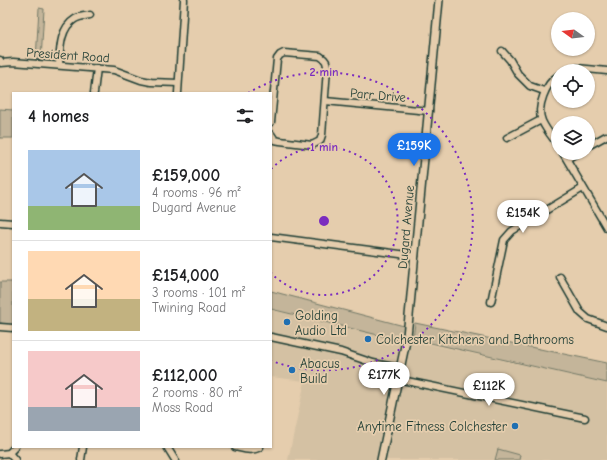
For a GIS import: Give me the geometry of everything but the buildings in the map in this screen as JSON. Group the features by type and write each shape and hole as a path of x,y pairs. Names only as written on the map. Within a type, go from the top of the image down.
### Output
{"street":[{"path":"178,92 184,0"},
{"name":"Dugard Avenue","path":"381,460 406,336 439,0"},
{"path":"59,65 61,42 64,32 75,18 90,15"},
{"path":"502,51 510,60 518,74 530,86 544,91"},
{"path":"272,112 277,59 280,55 284,53 320,56 325,59 327,69 322,136 320,141 312,145 275,140 272,136"},
{"name":"President Road","path":"0,62 114,70 141,80 178,83"},
{"path":"94,92 97,68"},
{"path":"595,70 607,71"},
{"path":"551,82 544,91 541,109 541,120 551,135"},
{"name":"Parr Drive","path":"325,101 429,111"},
{"path":"507,138 541,120"},
{"path":"595,142 606,136"},
{"path":"567,160 607,228"},
{"path":"491,302 504,240 512,230 583,188"},
{"path":"0,222 12,223"},
{"path":"272,237 415,256"},
{"path":"560,277 580,312 588,319 607,326"},
{"path":"0,327 12,328"},
{"path":"272,337 341,352 373,363 399,368"},
{"path":"397,379 585,418"},
{"path":"0,454 9,453 14,448"},
{"path":"81,460 83,448"},
{"path":"167,448 175,460"},
{"path":"240,448 250,450 259,448"},
{"path":"9,453 15,460"}],"shaded area":[{"path":"39,8 44,9 41,60 36,60"},
{"path":"0,109 12,110 12,138 0,138"},
{"path":"0,282 12,282 12,325 0,323"},
{"path":"272,291 404,326 403,341 272,309"},
{"path":"272,310 607,383 607,460 288,460 305,381 272,377"},
{"path":"415,323 607,363 607,383 413,339"},
{"path":"498,449 520,455 519,460 495,460"}],"place":[{"name":"Golding Audio Ltd","path":"287,322"},
{"name":"Colchester Kitchens and Bathrooms","path":"368,339"},
{"name":"Abacus Build","path":"292,370"},
{"name":"Anytime Fitness Colchester","path":"515,426"}]}
